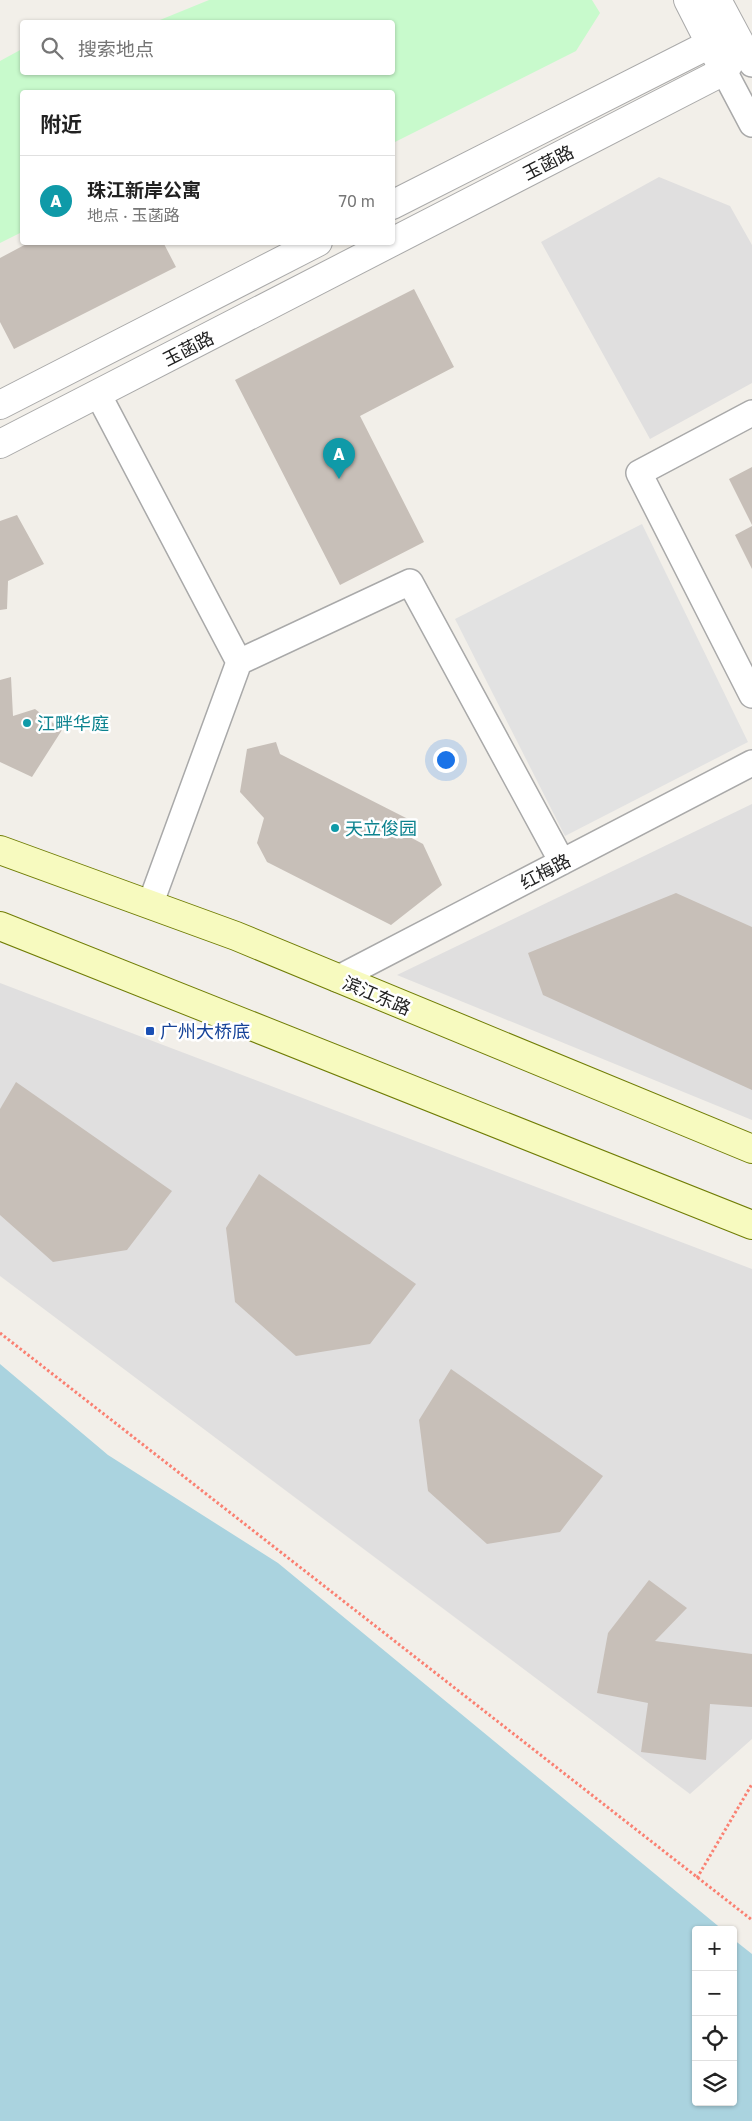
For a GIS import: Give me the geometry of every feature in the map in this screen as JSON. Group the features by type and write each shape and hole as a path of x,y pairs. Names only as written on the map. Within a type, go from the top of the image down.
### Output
{"main road":[{"name":"滨江东路","path":"0,850 236,936 752,1149"},
{"path":"0,926 752,1225"}],"street":[{"path":"688,0 752,124"},
{"path":"717,0 746,54 724,71"},
{"name":"玉菡路","path":"395,203 710,44 746,54"},
{"name":"玉菡路","path":"395,241 724,71"},
{"name":"玉菡路","path":"0,404 312,245"},
{"name":"玉菡路","path":"0,444 387,245"},
{"path":"98,394 239,662"},
{"path":"752,414 639,473 752,695"},
{"path":"150,905 239,662 410,582 562,862"},
{"name":"红梅路","path":"338,979 752,762"}],"path":[{"path":"0,1333 752,1920"},
{"path":"697,1878 752,1784"}],"shaded area":[{"path":"659,177 730,206 752,245 752,383 650,439 541,242"},
{"path":"642,524 748,742 565,836 455,619"},
{"path":"752,804 752,1120 397,975"},
{"path":"0,983 752,1269 752,1739 690,1794 0,1276"}],"green space":[{"path":"209,0 592,0 600,13 576,51 395,142 395,90 20,90 20,233 0,243 0,61 20,50 20,75 395,75 395,20 160,20"}],"water":[{"path":"0,1364 108,1455 278,1563 718,1926 692,1926 692,2106 737,2106 737,1942 752,1954 752,2121 0,2121"}],"building":[{"path":"24,245 165,245 176,267 14,349 0,322 0,258"},
{"path":"414,289 454,367 360,416 424,542 340,585 235,380"},
{"path":"752,467 752,525 729,479"},
{"path":"17,515 44,564 8,581 7,609 0,610 0,521"},
{"path":"752,526 752,569 735,535"},
{"name":"江畔华庭","path":"11,677 13,716 35,709 62,730 32,777 0,762 0,680"},
{"name":"天立俊园","path":"276,742 280,754 410,820 408,836 423,844 442,885 391,925 267,862 257,843 264,818 240,792 247,749"},
{"path":"676,893 752,927 752,1090 543,995 528,953"},
{"path":"16,1082 172,1191 127,1250 53,1262 0,1215 0,1109"},
{"path":"259,1174 416,1284 370,1344 296,1356 235,1302 226,1228"},
{"path":"451,1369 603,1476 560,1532 487,1544 428,1491 419,1420"},
{"path":"649,1580 687,1608 655,1641 752,1654 752,1707 710,1704 706,1760 641,1752 648,1703 597,1693 608,1633"}],"place":[{"name":"珠江新岸公寓","path":"339,479"},
{"name":"江畔华庭","path":"27,723"},
{"name":"天立俊园","path":"335,828"},
{"name":"广州大桥底","path":"150,1031"}]}
